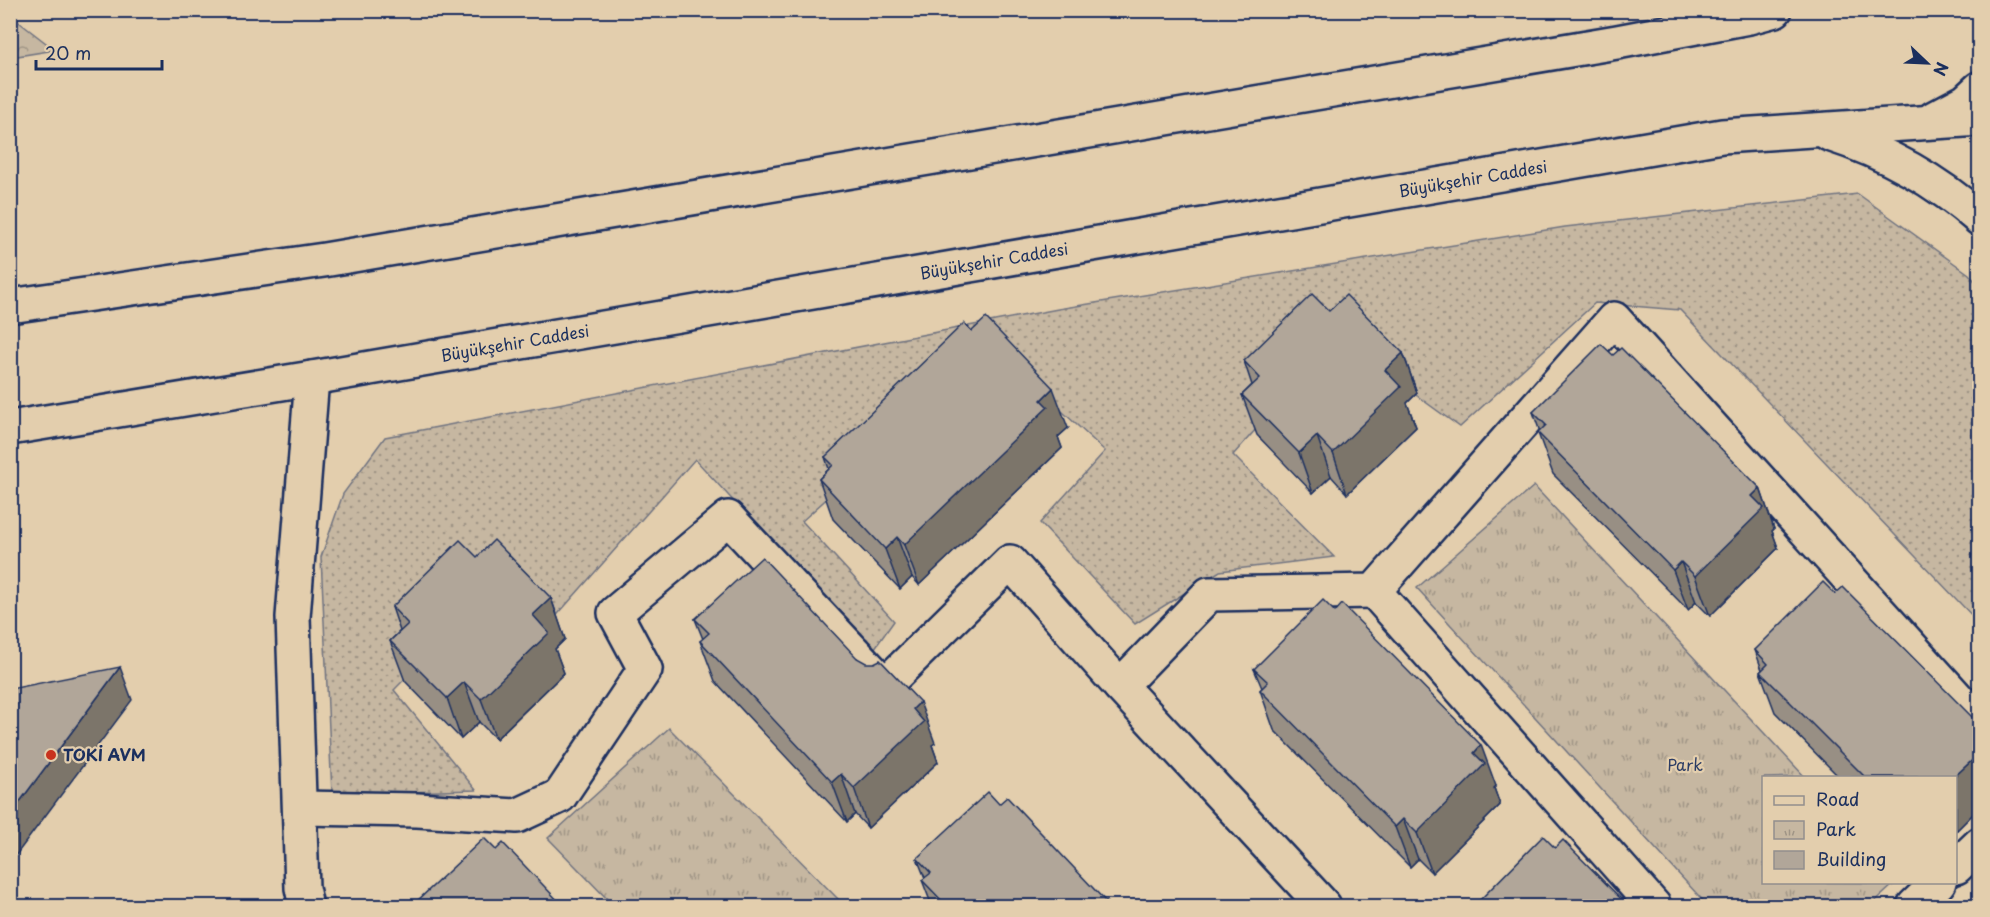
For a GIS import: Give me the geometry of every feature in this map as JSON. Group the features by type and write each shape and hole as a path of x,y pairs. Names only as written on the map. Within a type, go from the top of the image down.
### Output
{"main road":[{"path":"1617,42 1671,10"},
{"path":"10,306 336,258 1617,42 1749,18 1775,10"},
{"path":"1930,121 1966,101 1980,88"},
{"name":"Büyükşehir Caddesi","path":"10,428 1722,136 1980,119"},
{"path":"1813,129 1863,145 1908,166 1941,187 1980,219"},
{"path":"1120,686 1209,594 1374,591 1614,319 1980,723"},
{"path":"306,906 302,888 293,617 312,378"},
{"path":"301,808 417,810 517,816 560,796 645,669 615,613 728,518 885,685 1010,562 1120,686 1324,906"},
{"path":"1374,591 1654,906"},
{"path":"1957,866 1980,844"},
{"path":"1914,906 1937,884"}],"green space":[{"path":"11,16 55,50 11,57"},
{"path":"1858,194 1969,274 1979,286 1979,623 1680,310 1595,303 1460,427 1337,338 1233,455 1334,557 1220,571 1135,624 1040,523 1105,451 994,348 802,521 894,621 872,652 695,459 558,614 503,579 394,690 476,790 332,794 321,557 343,494 385,437 1058,309 1565,227"},
{"name":"Park","path":"1534,486 1804,776 1762,776 1762,884 1894,884 1870,906 1708,906 1417,588"},
{"path":"669,728 845,906 614,906 548,838"}],"building":[{"path":"1312,294 1329,311 1346,295 1403,353 1385,370 1401,387 1333,453 1317,436 1299,453 1242,395 1260,378 1244,361"},
{"path":"986,318 1053,388 1041,400 1048,407 904,545 897,537 885,549 819,479 833,465 825,457 964,323 972,331"},
{"path":"1601,344 1613,355 1621,348 1760,488 1752,496 1764,508 1695,576 1681,562 1673,570 1538,433 1546,425 1533,412"},
{"path":"460,540 477,557 494,540 551,598 533,615 549,633 481,699 464,682 447,698 390,641 408,624 392,607"},
{"path":"762,557 857,658 866,663 880,660 920,702 913,709 924,722 854,788 841,774 832,782 700,641 709,633 695,619"},
{"path":"1823,582 1835,594 1843,587 1980,725 1980,729 1974,735 1980,740 1980,753 1955,776 1864,776 1760,672 1768,664 1755,650"},
{"path":"1323,600 1335,612 1342,604 1481,745 1474,753 1485,764 1417,833 1403,819 1395,827 1260,690 1268,682 1254,669"},
{"path":"120,667 10,815 10,689"},
{"path":"988,792 999,804 1007,797 1110,906 947,906 922,880 931,873 917,858"},
{"path":"1543,836 1555,848 1563,840 1628,906 1476,906"},
{"path":"484,838 496,850 503,843 563,906 417,906 414,904"}],"place":[{"name":"TOKİ AVM","path":"51,755"}]}
